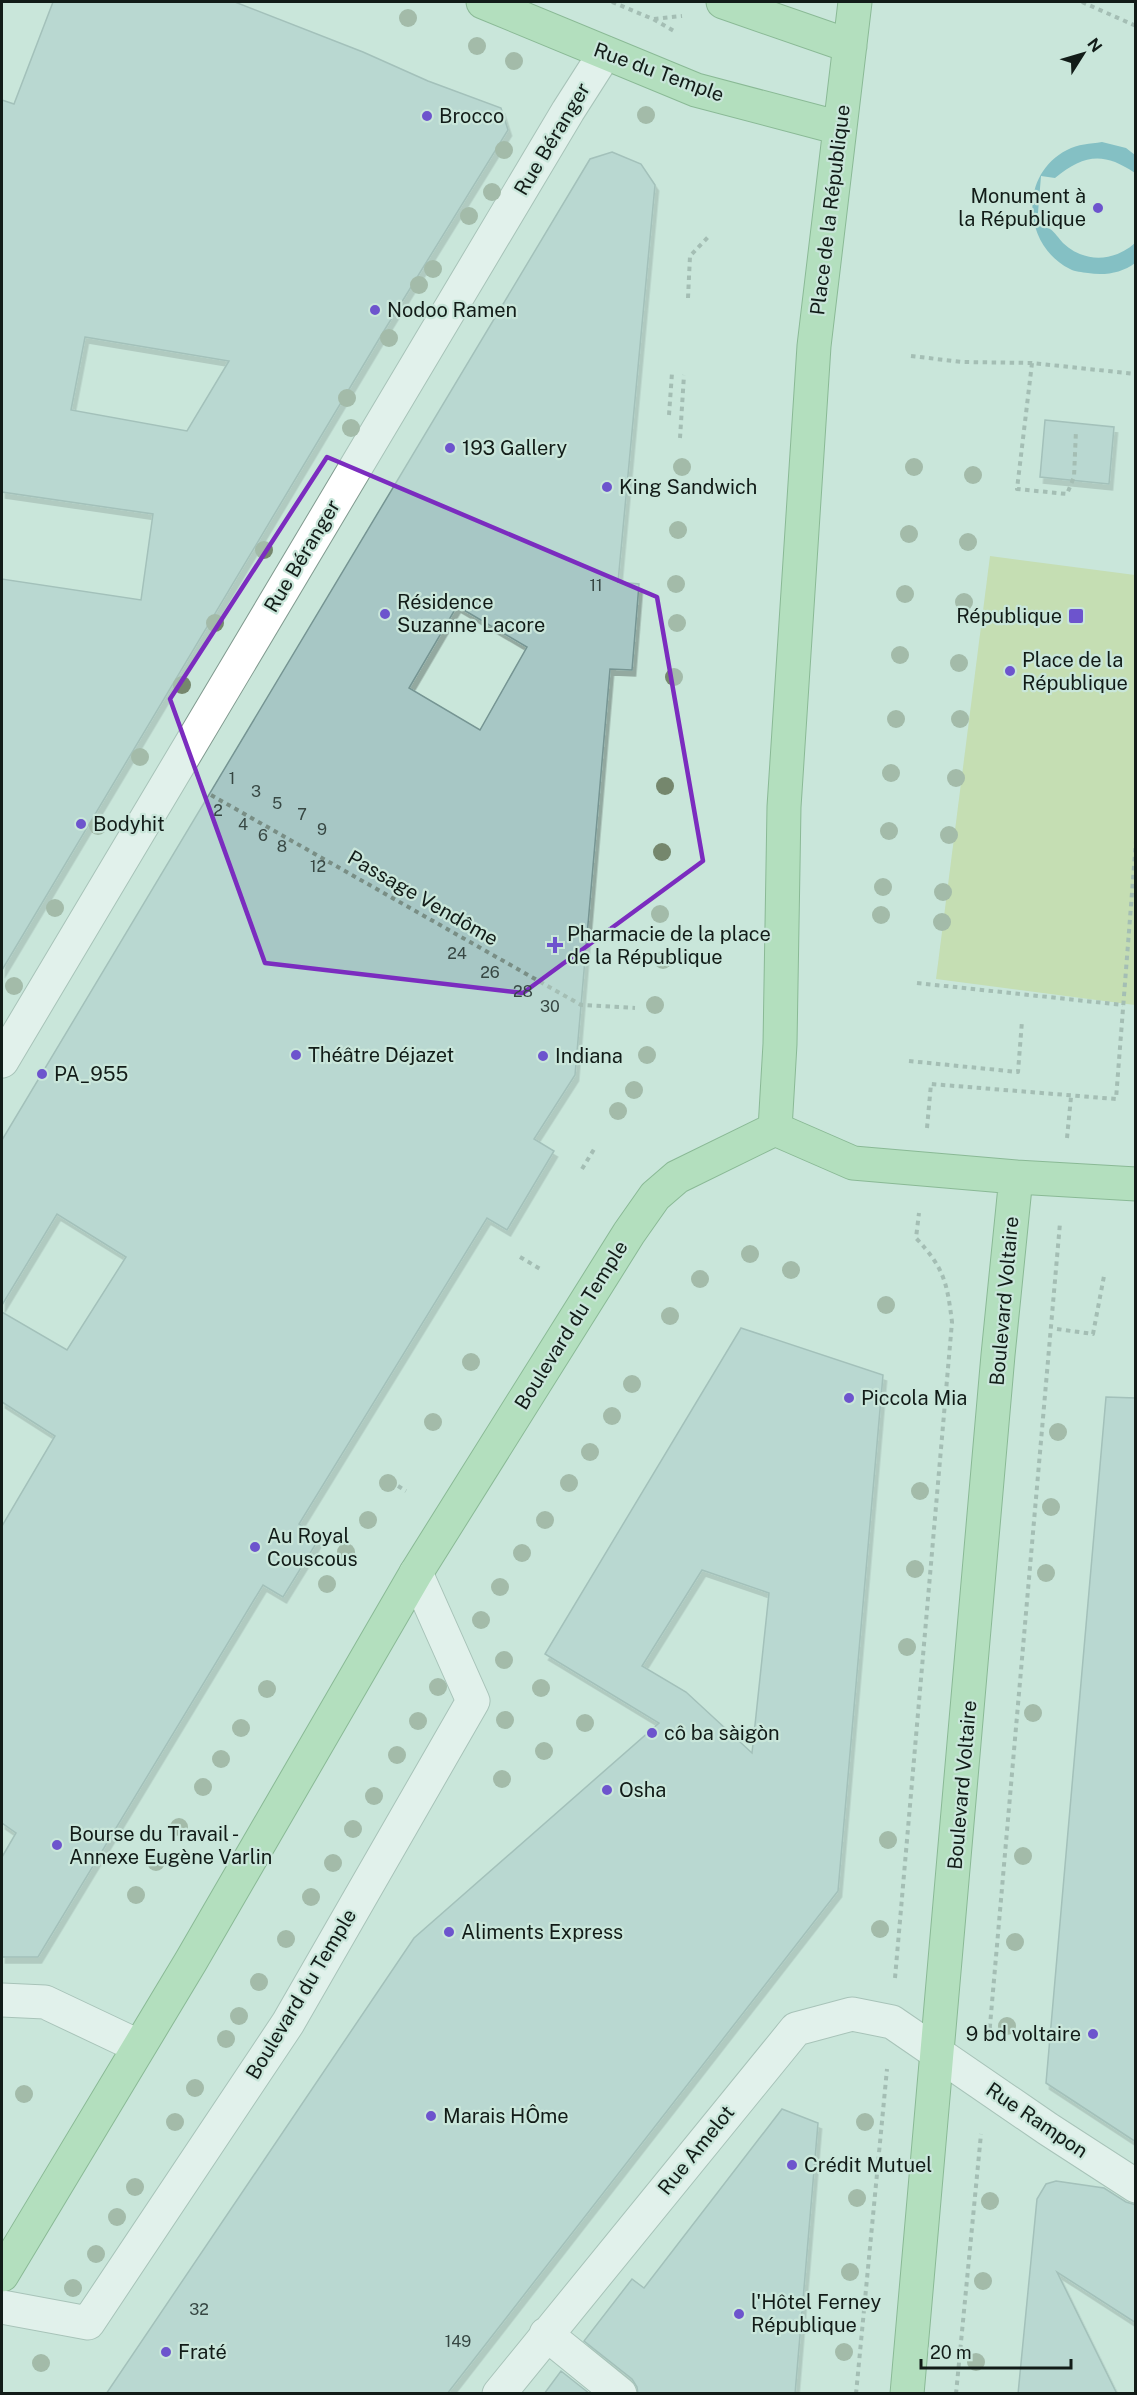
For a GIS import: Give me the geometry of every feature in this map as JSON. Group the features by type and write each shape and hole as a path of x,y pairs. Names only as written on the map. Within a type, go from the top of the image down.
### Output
{"main road":[{"name":"Rue du Temple","path":"483,2 696,90 840,128"},
{"path":"723,2 850,46"},
{"name":"Place de la République","path":"776,1129 780,1044 783,819 814,346 855,2"},
{"path":"776,1129 854,1163 1016,1177 1136,1184"},
{"name":"Boulevard du Temple","path":"2,2275 191,1960 416,1573 629,1233 655,1196 677,1177 776,1129"},
{"name":"Boulevard Voltaire","path":"908,2394 998,1355 1016,1177"}],"street":[{"name":"Rue Béranger","path":"2,1060 605,53"},
{"name":"Boulevard du Temple","path":"2,2307 88,2323 288,2023 467,1711 472,1701 416,1573"},
{"path":"2,2000 45,2002 138,2046"},
{"name":"Rue Amelot","path":"499,2394 796,2028 852,2014 892,2022 938,2054"},
{"name":"Rue Rampon","path":"938,2054 1136,2186"},
{"path":"546,2334 620,2394"}],"path":[{"path":"612,2 653,19"},
{"path":"1082,2 1136,26"},
{"path":"688,297 690,256 708,236"},
{"path":"911,356 962,362 1032,363 1136,374"},
{"path":"1032,363 1017,489 1067,494 1074,477 1076,430"},
{"path":"669,415 672,373"},
{"path":"680,438 684,375"},
{"name":"Passage Vendôme","path":"203,789 581,1005 635,1008"},
{"path":"932,1084 1116,1099 1136,841"},
{"path":"917,983 1123,1005"},
{"path":"909,1061 1018,1072 1022,1022"},
{"path":"582,1169 596,1146"},
{"path":"984,2085 1064,1180"},
{"path":"897,1958 952,1322 948,1289 943,1274 932,1256 916,1238"},
{"path":"520,1257 542,1270"},
{"path":"1057,1329 1093,1334 1104,1276"},
{"path":"398,1486 406,1491"},
{"path":"856,2394 892,2022"},
{"path":"956,2394 978,2168"}],"highlighted area":[{"path":"327,457 657,597 703,861 523,993 265,963 170,699"}],"green space":[{"path":"990,556 1135,575 1135,1005 936,979"}],"water":[{"path":"1102,142 1126,148 1135,155 1135,173 1114,162 1094,159 1075,164 1055,178 1041,176 1037,225 1050,229 1071,250 1089,257 1109,257 1135,243 1135,263 1113,273 1094,274 1074,271 1054,258 1043,244 1035,228 1032,210 1034,193 1040,176 1051,161 1071,148"}],"building":[{"path":"53,2 235,2 363,52 428,81 501,108 508,130 382,334 2,970 2,579 141,600 153,514 2,492 2,100 14,104","holes":["85,337 229,361 187,431 71,410"]},
{"path":"612,152 641,164 655,185 618,582 639,584 632,670 610,669 575,1075 534,1139 554,1151 507,1230 487,1218 299,1524 320,1537 283,1597 263,1585 38,1957 2,1957 2,1857 16,1833 2,1823 2,1526 55,1436 2,1402 2,1312 67,1350 126,1257 57,1214 2,1305 2,1140 590,159","holes":["457,606 527,647 480,730 409,688"]},
{"path":"1045,420 1114,427 1109,484 1040,477"},
{"path":"741,1328 883,1375 838,1891 447,2394 106,2394 414,1938 659,1723 545,1654","holes":["702,1570 769,1593 752,1753 686,1692 642,1666"]},
{"path":"1106,1397 1136,1398 1136,2142 1046,2083"},
{"path":"782,2109 818,2123 795,2394 638,2394 632,2379 584,2341 632,2279 644,2288"},
{"path":"1056,2181 1104,2188 1126,2202 1136,2205 1136,2323 1057,2272 1117,2394 1018,2394 1037,2199 1046,2184"},
{"path":"561,2371 590,2394 544,2394"}],"place":[{"name":"Brocco","path":"427,116"},
{"name":"Monument à la République","path":"1098,208"},
{"name":"Nodoo Ramen","path":"375,310"},
{"name":"193 Gallery","path":"450,448"},
{"name":"King Sandwich","path":"607,487"},
{"name":"Résidence Suzanne Lacore","path":"385,614"},
{"name":"République","path":"1076,616"},
{"name":"Place de la République","path":"1010,671"},
{"name":"Bodyhit","path":"81,824"},
{"name":"Pharmacie de la place de la République","path":"555,945"},
{"name":"Théâtre Déjazet","path":"296,1055"},
{"name":"Indiana","path":"543,1056"},
{"name":"PA_955","path":"42,1074"},
{"name":"Piccola Mia","path":"849,1398"},
{"name":"Au Royal Couscous","path":"255,1547"},
{"name":"cô ba sàigòn","path":"652,1733"},
{"name":"Osha","path":"607,1790"},
{"name":"Bourse du Travail - Annexe Eugène Varlin","path":"57,1845"},
{"name":"Aliments Express","path":"449,1932"},
{"name":"9 bd voltaire","path":"1093,2034"},
{"name":"Marais HÔme","path":"431,2116"},
{"name":"Crédit Mutuel","path":"792,2165"},
{"name":"l'Hôtel Ferney République","path":"739,2314"},
{"name":"Fraté","path":"166,2352"}]}
